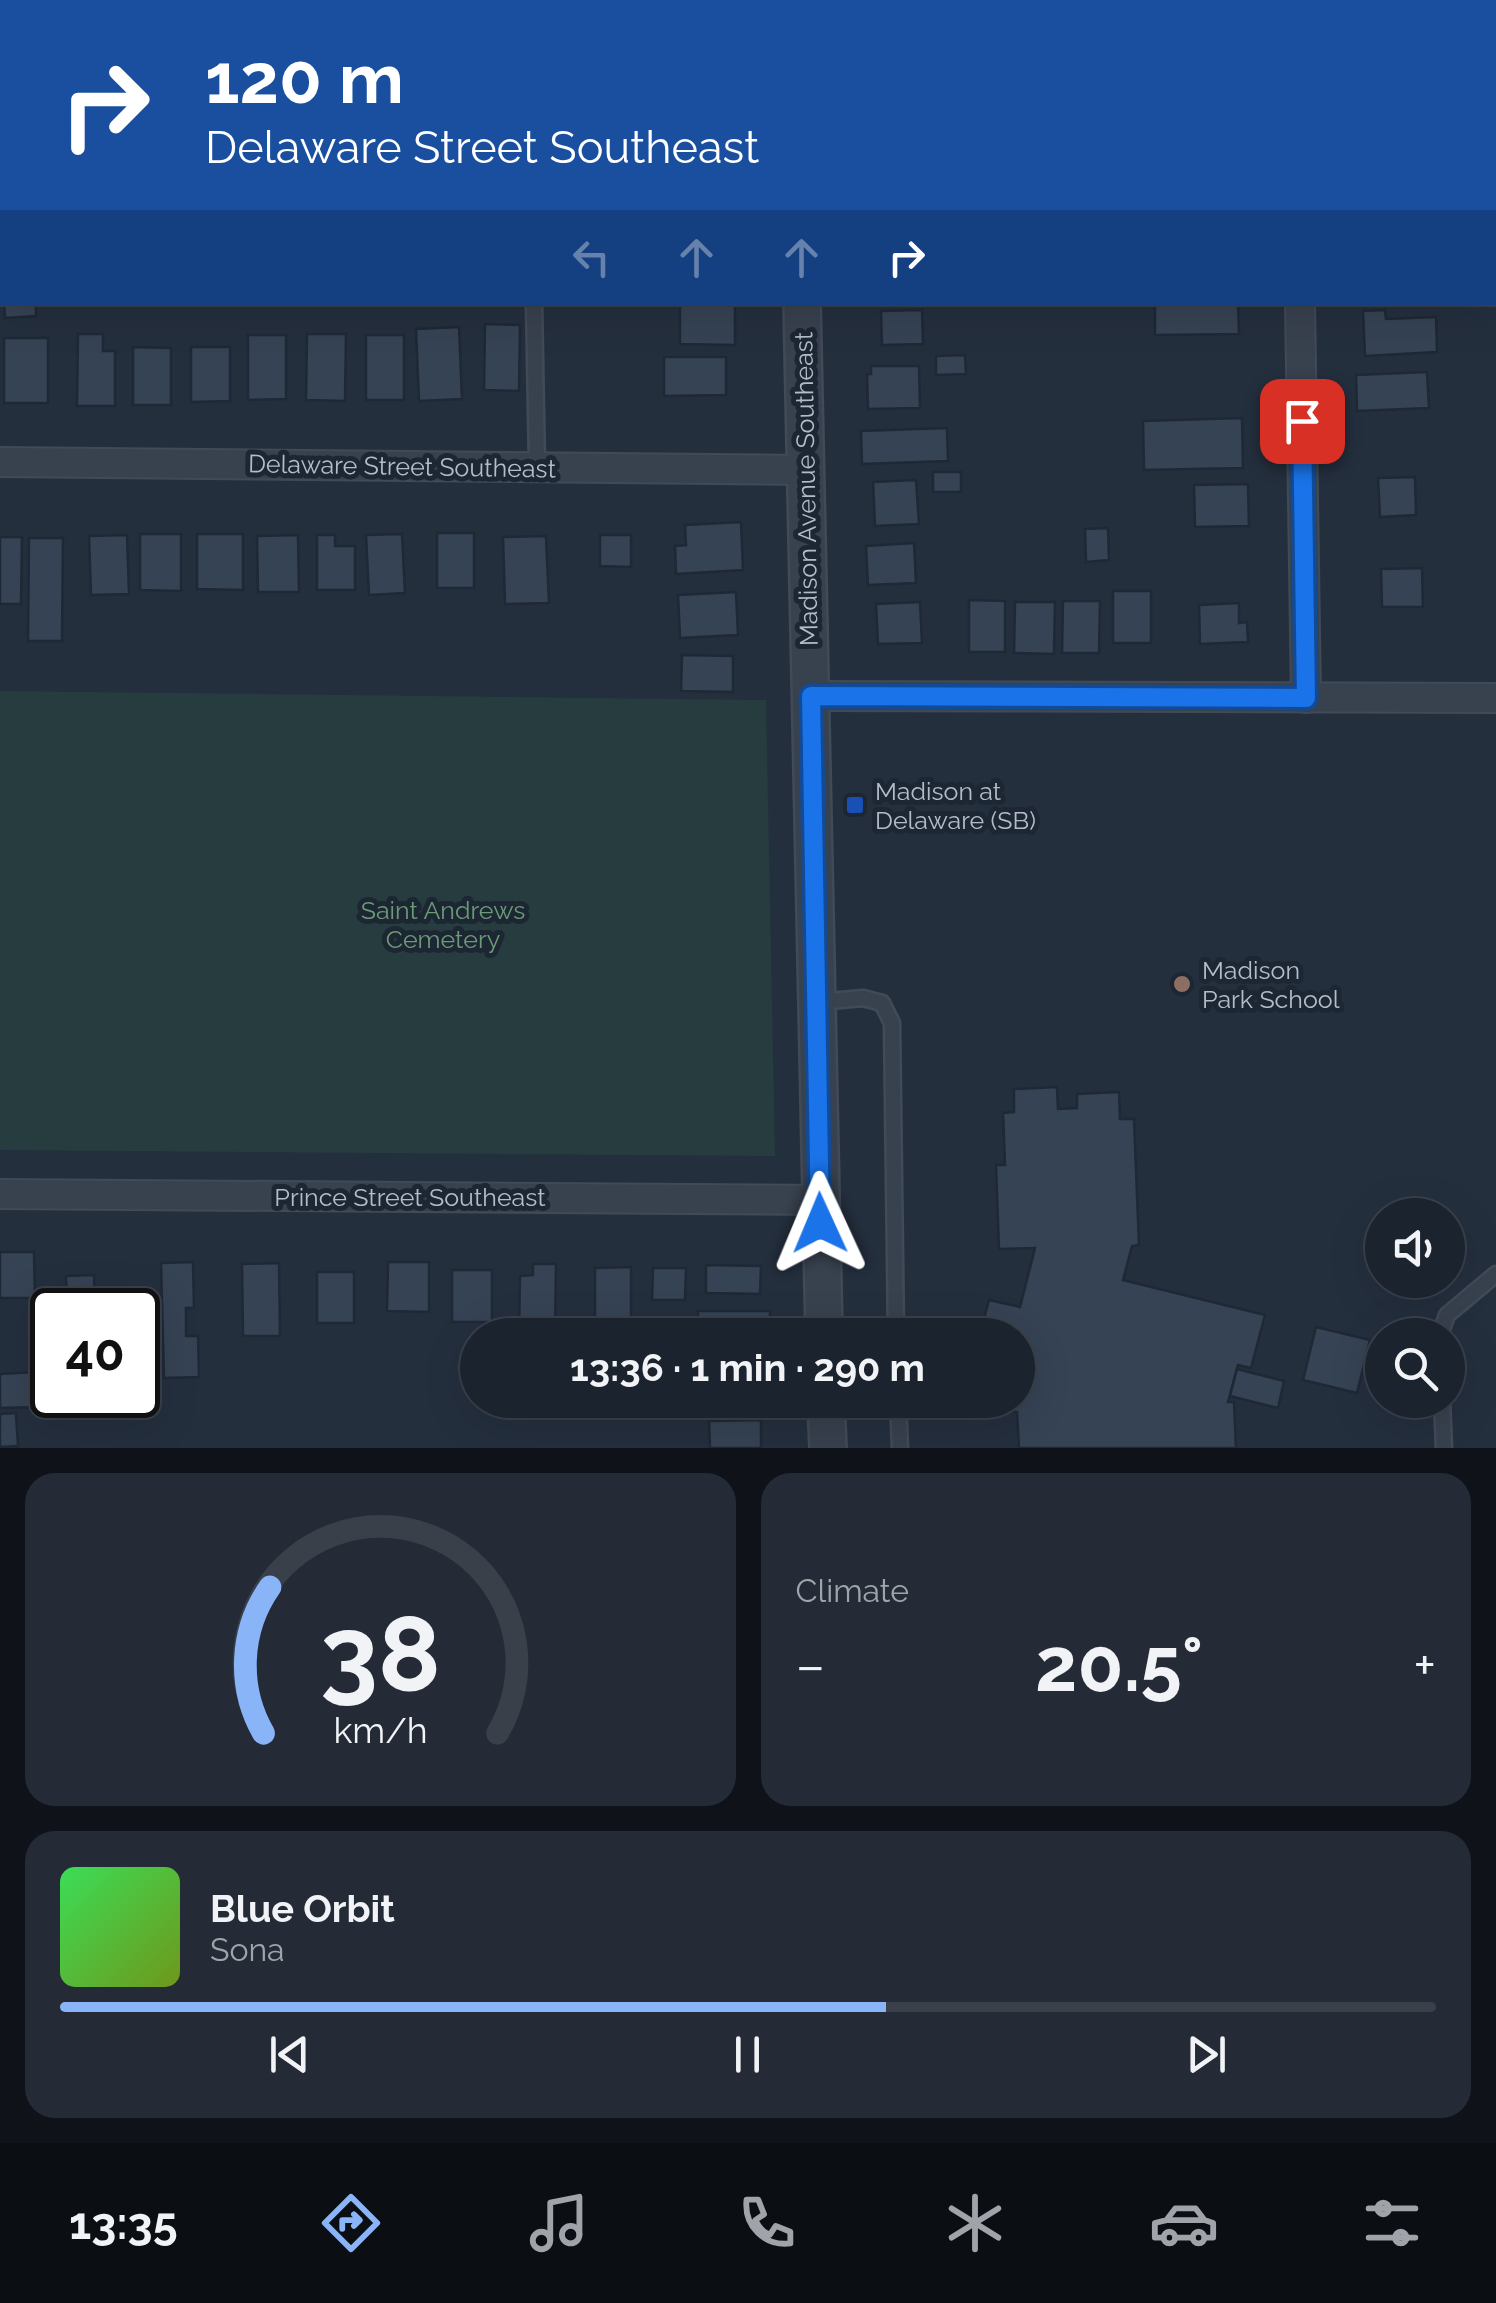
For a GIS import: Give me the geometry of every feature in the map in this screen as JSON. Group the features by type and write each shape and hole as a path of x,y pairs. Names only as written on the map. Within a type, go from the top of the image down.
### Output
{"street":[{"name":"Madison Avenue Southeast","path":"802,305 823,1318"},
{"path":"1300,305 1306,698"},
{"name":"Delaware Street Southeast","path":"0,462 804,470"},
{"path":"811,696 1496,698"},
{"name":"Prince Street Southeast","path":"0,1194 819,1200"},
{"path":"827,1418 828,1448"}],"lane":[{"path":"534,305 537,467"},
{"path":"818,1002 863,998 882,1002 892,1023 896,1318"},
{"path":"1447,1318 1496,1274"},
{"path":"899,1418 900,1448"},
{"path":"1443,1418 1444,1448"}],"green space":[{"name":"Saint Andrews Cemetery","path":"0,691 766,700 775,1156 0,1150"}],"building":[{"path":"4,305 36,305 36,316 5,318"},
{"path":"680,305 735,305 735,345 680,344"},
{"path":"1155,305 1238,305 1239,334 1155,335"},
{"path":"922,310 923,344 882,345 881,311"},
{"path":"1385,310 1386,319 1436,317 1437,352 1365,356 1363,311"},
{"path":"485,324 520,325 519,391 484,390"},
{"path":"459,327 462,399 419,401 416,329"},
{"path":"78,334 103,334 103,351 115,351 115,406 77,406"},
{"path":"307,334 346,334 345,401 306,400"},
{"path":"248,335 286,335 286,399 248,400"},
{"path":"366,335 404,335 404,400 366,400"},
{"path":"4,338 48,338 48,403 4,403"},
{"path":"133,347 171,348 171,405 133,405"},
{"path":"191,347 230,347 230,401 191,402"},
{"path":"965,355 966,374 936,375 936,356"},
{"path":"664,357 726,357 726,395 664,396"},
{"path":"871,366 919,366 920,408 868,409 867,374 871,374"},
{"path":"1427,372 1429,408 1357,411 1356,375"},
{"path":"1242,418 1243,468 1144,470 1143,421"},
{"path":"947,428 948,461 862,464 861,431"},
{"path":"933,472 961,472 961,492 933,492"},
{"path":"1415,477 1416,515 1380,517 1378,478"},
{"path":"916,480 919,524 875,526 873,482"},
{"path":"1248,484 1249,526 1195,527 1194,485"},
{"path":"741,522 743,570 676,574 675,546 686,545 685,525"},
{"path":"1108,528 1109,560 1086,562 1085,529"},
{"path":"437,533 474,533 474,588 437,588"},
{"path":"140,534 181,534 181,591 140,590"},
{"path":"197,534 243,534 243,590 197,589"},
{"path":"402,534 405,593 369,595 366,535"},
{"path":"127,535 129,594 91,595 89,536"},
{"path":"298,535 299,592 258,592 257,536"},
{"path":"317,535 335,535 335,546 355,546 355,590 317,590"},
{"path":"600,535 631,535 631,567 600,566"},
{"path":"546,536 549,603 505,604 503,537"},
{"path":"0,537 22,537 21,604 0,604"},
{"path":"29,538 63,538 62,641 28,641"},
{"path":"914,543 916,583 868,585 866,546"},
{"path":"1422,568 1423,607 1382,607 1381,569"},
{"path":"1113,591 1151,591 1151,643 1113,643"},
{"path":"736,592 738,635 680,638 678,595"},
{"path":"969,600 1005,601 1005,652 969,652"},
{"path":"1063,601 1100,601 1099,653 1062,653"},
{"path":"920,602 922,643 878,644 876,604"},
{"path":"1015,602 1055,602 1054,654 1014,653"},
{"path":"1239,603 1239,623 1247,622 1248,642 1200,644 1199,605"},
{"path":"682,655 733,656 733,692 681,691"},
{"path":"1057,1087 1058,1109 1077,1108 1077,1094 1119,1092 1120,1119 1134,1119 1139,1245 1132,1246 1123,1280 1265,1315 1251,1368 1238,1365 1228,1402 1234,1402 1236,1448 1019,1448 1017,1418 1035,1418 1035,1318 984,1318 989,1300 1020,1307 1035,1248 999,1249 996,1165 1005,1165 1003,1113 1014,1112 1014,1089"},
{"path":"0,1252 34,1252 35,1288 30,1288 30,1298 0,1298"},
{"path":"193,1262 194,1308 186,1308 186,1336 198,1336 199,1377 164,1378 161,1263"},
{"path":"388,1262 429,1262 429,1312 387,1311"},
{"path":"279,1263 280,1336 243,1336 242,1264"},
{"path":"533,1264 556,1264 555,1318 519,1318 520,1276 533,1275"},
{"path":"706,1265 761,1266 760,1294 706,1293"},
{"path":"631,1267 631,1318 595,1318 595,1268"},
{"path":"653,1268 686,1268 685,1300 652,1300"},
{"path":"452,1270 492,1270 492,1318 460,1318 460,1322 452,1322"},
{"path":"317,1272 354,1272 354,1323 317,1323"},
{"path":"94,1275 94,1288 66,1288 66,1276"},
{"path":"698,1311 770,1311 770,1318 698,1318"},
{"path":"1316,1327 1365,1339 1365,1360 1357,1393 1303,1380"},
{"path":"1237,1369 1284,1381 1278,1408 1230,1396"},
{"path":"30,1372 30,1407 0,1408 0,1374"},
{"path":"16,1413 18,1446 0,1447 0,1414"},
{"path":"761,1420 761,1448 710,1448 709,1421"}],"place":[{"name":"Madison at Delaware (SB)","path":"855,805"},
{"name":"Madison Park School","path":"1182,984"}],"route":[{"path":"820,1223 811,696 1306,698 1302,421"}]}
